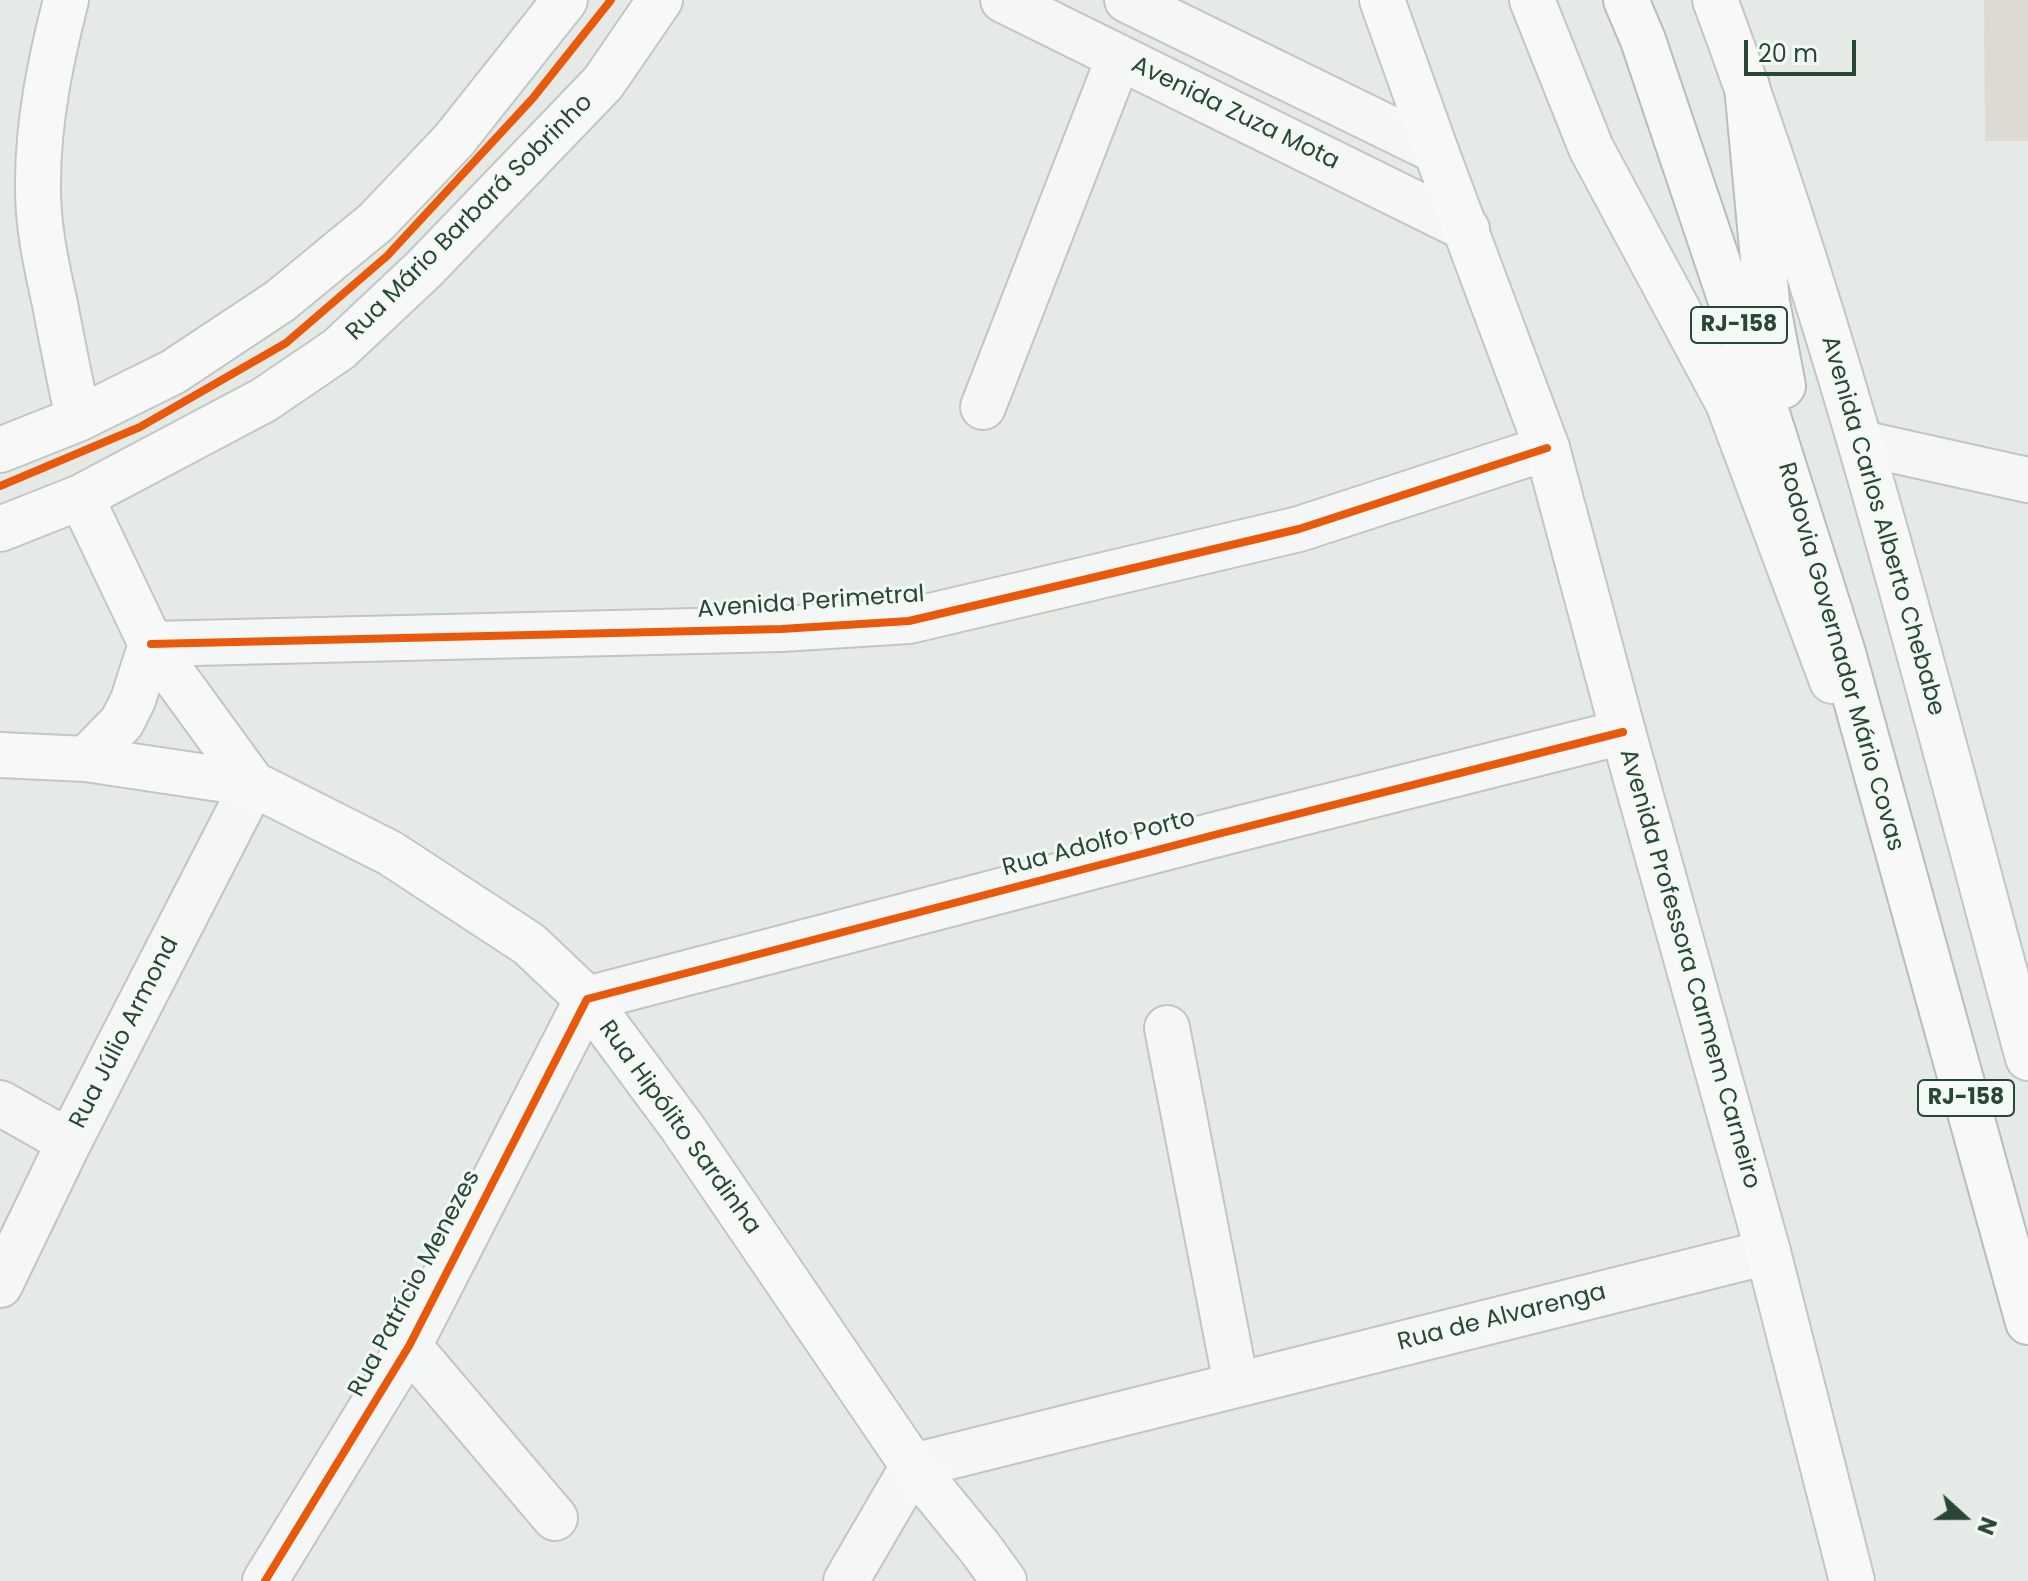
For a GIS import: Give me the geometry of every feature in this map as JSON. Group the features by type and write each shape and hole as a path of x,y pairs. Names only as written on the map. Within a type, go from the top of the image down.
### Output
{"main road":[{"path":"66,0 47,88 37,181 46,262 78,419"},
{"path":"0,450 78,419 173,372 280,301 376,222 454,140 565,0"},
{"name":"Rua Mário Barbará Sobrinho","path":"0,529 81,497 264,400 339,349 424,269 603,83 660,0"},
{"name":"Avenida Professora Carmem Carneiro","path":"1382,0 1547,448 1768,1252 1852,1581"},
{"path":"1532,0 1591,148 1728,403 1904,874"},
{"name":"Rodovia Governador Mário Covas","path":"1626,0 1643,40 1737,319 1843,653 2028,1322"},
{"name":"Avenida Carlos Alberto Chebabe","path":"1715,0 1827,326 2028,1058"},
{"path":"1747,86 1767,302 1809,524 1843,653"},
{"name":"Rua Hipólito Sardinha","path":"81,497 151,644 253,784"},
{"path":"86,759 122,722 133,700 151,644"},
{"name":"Rua Hipólito Sardinha","path":"0,755 86,759 253,784 390,853 529,944 587,999 682,1127 913,1466 1004,1581"}],"street":[{"name":"Avenida Zuza Mota","path":"1003,0 1467,229"},
{"path":"1127,0 1436,151"},
{"path":"983,407 1119,57"},
{"path":"1861,443 2028,480"},
{"name":"Avenida Perimetral","path":"151,644 781,629 909,621 1299,529 1547,448"},
{"name":"Rua Adolfo Porto","path":"587,999 1623,732"},
{"name":"Rua Júlio Armond","path":"0,1285 69,1142 253,784"},
{"name":"Rua Patrício Menezes","path":"265,1581 409,1346 587,999"},
{"path":"1167,1028 1236,1384"},
{"path":"0,1103 69,1142"},
{"name":"Rua de Alvarenga","path":"913,1466 1768,1252"},
{"path":"409,1346 555,1518"},
{"path":"846,1581 913,1466"}],"shaded area":[{"path":"1984,0 2028,0 2028,141 1985,141"}],"cycle path":[{"path":"0,486 140,427 286,343 387,256 533,98 611,0"},
{"path":"151,644 781,629 909,621 1299,529 1547,448"},
{"path":"265,1581 409,1346 587,999 1623,732"}]}
